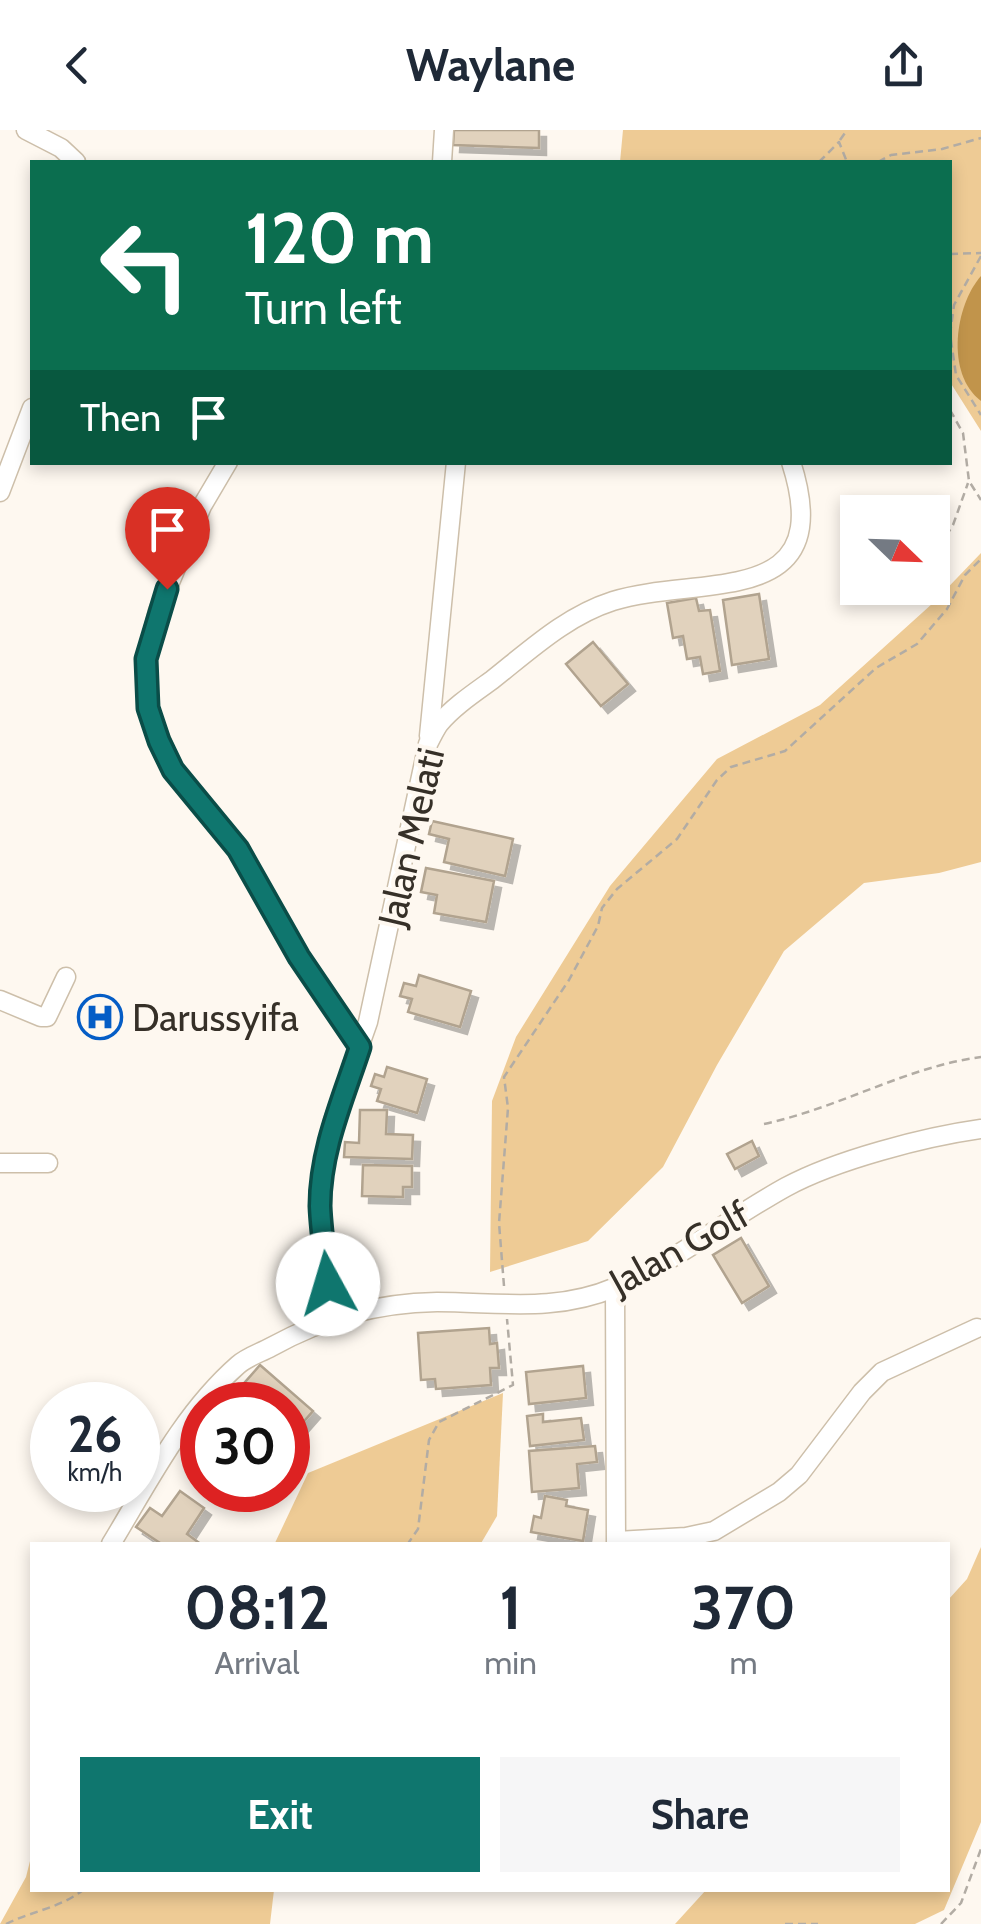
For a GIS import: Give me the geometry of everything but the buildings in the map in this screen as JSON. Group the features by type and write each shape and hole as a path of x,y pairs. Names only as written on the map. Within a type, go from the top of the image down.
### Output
{"street":[{"path":"26,130 61,148 74,160"},
{"path":"442,160 444,130"},
{"path":"0,492 30,413"},
{"path":"226,465 202,506 158,611 146,659 148,708 173,770 238,849 299,957 360,1047"},
{"path":"428,744 456,465"},
{"name":"Jalan Melati","path":"332,1318 320,1204 324,1164 333,1121 360,1047 381,964 428,744 439,724 469,697 580,614 646,592 735,584 755,579 776,567 790,555 800,534 803,507 792,465"},
{"path":"0,1000 48,1017 66,977"},
{"name":"Jalan Golf","path":"111,1542 172,1444 240,1363 312,1325 357,1310 414,1303 506,1307 548,1304 615,1288 681,1253 789,1185 909,1144 981,1128"},
{"path":"0,1163 48,1163"},
{"path":"615,1288 616,1542"},
{"path":"628,1542 686,1537 714,1530 780,1492 808,1465 862,1392 882,1372 978,1328"}],"path":[{"path":"822,160 847,130"},
{"path":"881,160 890,155 942,149 981,138"},
{"path":"839,142 846,160"},
{"path":"952,254 981,255 954,305 952,320"},
{"path":"952,348 956,375 981,415"},
{"path":"952,414 963,433 969,482 981,500"},
{"path":"950,530 969,482"},
{"path":"409,1542 418,1529 429,1440 439,1422 513,1384 499,1224 508,1108 504,1078 569,980 598,926 602,908 617,889 677,839 717,780 731,767 786,750 876,668 916,644 947,609 965,575 981,559"},
{"path":"764,1124 798,1117 945,1062 981,1057"},
{"path":"941,1924 961,1903 981,1849"},
{"path":"6,1924 65,1904 80,1892"},
{"path":"784,1924 818,1924"}],"shaded area":[{"path":"623,130 981,130 981,431 952,385 952,160 620,160"},
{"path":"981,276 981,401 962,374 958,339 965,304"},
{"path":"981,553 981,862 939,873 864,883 784,951 663,1167 588,1241 490,1272 492,1101 516,1037 610,886 717,759 820,705 931,605 950,605 950,585"},
{"path":"503,1393 497,1516 482,1542 275,1542 290,1512 310,1512 310,1472"},
{"path":"981,1547 981,1822 944,1910 915,1924 675,1924 704,1892 950,1892 950,1598 967,1579"},
{"path":"30,1861 30,1892 274,1892 270,1924 0,1924 26,1877"}],"place":[{"name":"Darussyifa","path":"100,1017"}],"route":[{"path":"167,589 146,659 148,708 159,741 173,770 238,849 268,896 299,957 360,1047 333,1121 324,1164 320,1204 328,1284"}]}
